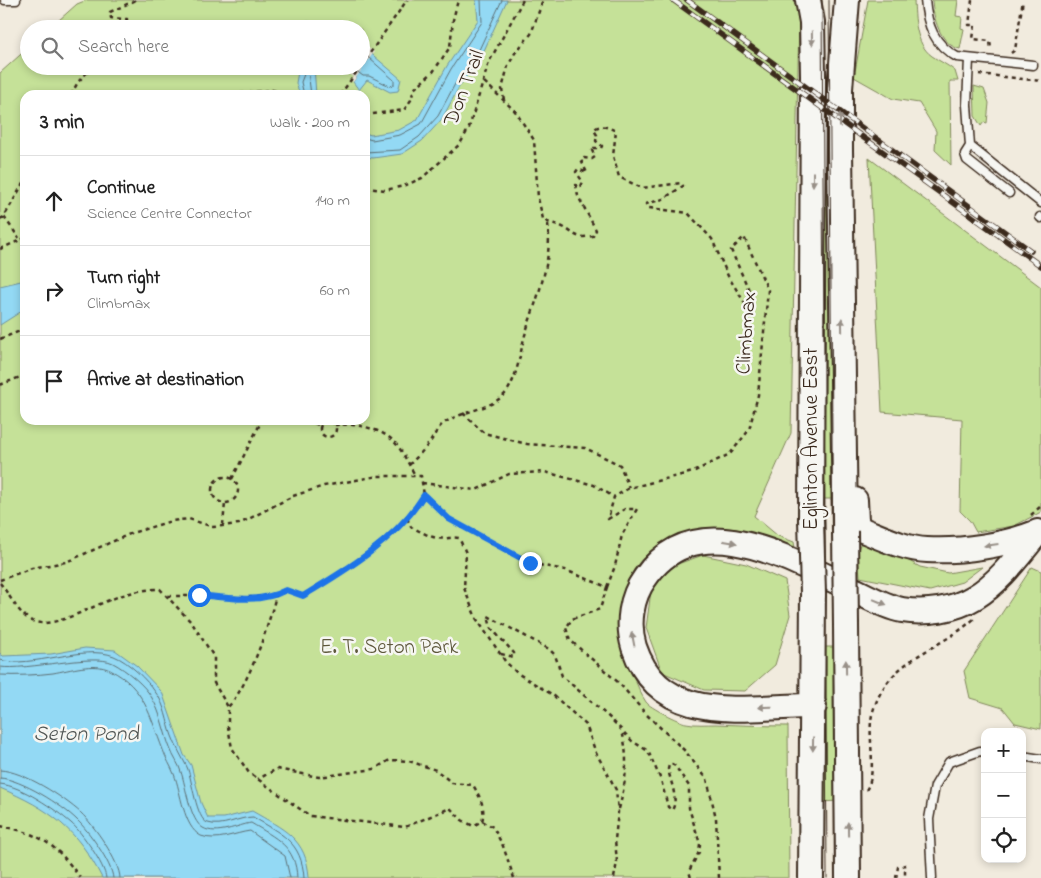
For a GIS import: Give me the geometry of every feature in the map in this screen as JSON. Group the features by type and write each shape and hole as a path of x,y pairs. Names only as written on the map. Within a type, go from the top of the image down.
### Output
{"main road":[{"name":"Eglinton Avenue East","path":"808,0 812,22 813,76 811,519 814,706 811,878"},
{"name":"Eglinton Avenue East","path":"847,0 840,89 848,878"},
{"path":"814,706 730,708 699,706 668,694 653,682 639,660 632,640 630,622 633,605 638,589 646,577 672,552 703,540 720,540 756,546 901,610 941,610 974,598 987,588 1010,565 1038,532 1013,542 926,550 904,545 860,529 856,520 850,414 843,356"}],"lane":[{"path":"4,0 16,0"},
{"path":"925,0 928,21 937,42 947,51 957,57 1033,65"},
{"path":"969,58 967,105 970,146 965,154 967,160 1009,193"},
{"path":"970,146 1041,203"},
{"path":"932,878 928,819 935,786 949,762 981,751"},
{"path":"1026,757 1041,759"}],"path":[{"path":"127,20 111,18 110,12 136,0"},
{"path":"370,54 407,0"},
{"path":"370,114 404,110 411,100 414,89 433,72 450,47 453,20 458,0"},
{"name":"Don Trail","path":"370,188 385,190 404,186 422,178 460,144 469,128 489,62 523,0"},
{"path":"504,100 502,90 508,66 514,53 531,34 543,0"},
{"path":"972,0 969,24 975,25 973,39 990,41 990,49 997,50"},
{"path":"1004,52 1012,53 1015,50 1022,0"},
{"path":"979,74 1041,81"},
{"path":"74,90 85,75"},
{"path":"344,90 355,75"},
{"path":"409,465 429,443 441,425 463,413 493,403 505,394 520,361 525,337 541,290 550,240 548,223 542,219 538,198 534,140 516,111 482,80"},
{"name":"Climbmax","path":"548,223 561,226 573,236 581,238 593,236 596,230 578,196 576,185 581,186 582,182 576,172 578,169 587,173 581,160 584,158 592,159 594,157 591,148 600,148 602,146 596,141 595,128 610,128 616,131 613,156 619,177 642,188 681,183 683,186 662,199 646,204 649,208 688,213 712,239 728,276 746,306 753,299 731,250 744,237 768,290 758,395 749,430 730,454 693,472 629,488 614,497"},
{"path":"0,219 4,217 20,189"},
{"path":"0,249 20,239 4,217"},
{"path":"0,339 20,331"},
{"path":"0,385 20,378"},
{"path":"463,413 484,434 527,444 585,448 620,465 629,488"},
{"path":"232,479 259,425"},
{"path":"321,426 321,434 328,438 336,432 335,425 364,426 383,434 396,443 415,475"},
{"path":"422,483 476,490 509,474 545,472 594,485 614,497 608,520 625,509 636,509 622,535 615,566 600,609 572,619 566,628 570,640 620,684 646,714 685,751 707,780 716,818 719,878"},
{"path":"258,779 277,769 319,777 374,770 390,760 409,761 436,770 452,783 473,785 480,795 484,812 482,821 473,826 462,820 450,808 405,827 310,816 249,773 232,748 228,727 228,707 214,682 214,657 192,623 160,589 146,589 113,598 54,622 35,622 22,613 0,581 32,568 66,562 132,533 171,521 188,519 213,527 239,524 293,496 324,486 378,476 415,475 422,477 424,495 449,519 530,563 565,570 607,587"},
{"path":"221,478 232,479 237,486 238,493 233,500 225,503 216,500 212,487 221,478"},
{"path":"168,596 199,595 253,598 276,595 286,590 303,596 367,554 407,518 424,495"},
{"path":"223,526 225,503"},
{"path":"407,518 411,527 439,538 452,536 459,538 464,545 466,553 463,582 466,597 476,618 501,654 518,673 554,695 586,725 596,753 604,764 616,790 618,812"},
{"path":"228,707 235,699 251,668 276,595"},
{"path":"501,654 514,657 514,653 491,628 488,616 555,655 562,676 632,741 648,750 661,780 669,809 672,810 675,806 668,765 675,766 689,786 689,808 700,844 699,852 689,871 691,878"},
{"path":"848,800 863,794 869,785 872,716 884,687 903,665 955,634 976,618"},
{"path":"614,878 617,862 614,840 626,775 627,754 621,729"},
{"path":"482,821 493,827 503,846 514,878"},
{"path":"0,826 40,836 51,843 80,878"},
{"path":"896,878 898,867 905,865 905,878"}],"green space":[{"name":"E. T. Seton Park","path":"87,0 793,0 799,15 791,433 754,516 778,536 794,542 795,548 763,536 730,528 707,528 680,534 657,546 640,562 628,581 621,603 620,628 624,653 634,678 646,702 658,711 690,724 788,726 789,878 0,878 0,73 20,55 20,75 370,75 370,20 59,20 77,4"},
{"path":"868,0 914,0 917,30 922,45 932,56 955,71 958,81 950,81 951,165 935,150 936,131 919,103 893,99 854,77"},
{"path":"932,0 958,0 956,16 962,17 961,28 964,29 960,49 947,42 939,29"},
{"path":"974,86 984,89 989,103 987,123 984,122 981,126 975,116"},
{"path":"820,133 832,133 833,499 822,499"},
{"path":"869,158 1041,287 1041,512 1014,526 976,532 970,521 960,511 962,419 882,412"},
{"path":"863,536 920,567 948,573 982,567 962,582 930,591 860,577 858,550"},
{"path":"703,555 746,564 785,581 790,615 775,665 745,691 704,690 662,672 646,628 651,591 672,566"},
{"path":"1032,567 1041,571 1041,729 1015,723 1003,708 970,698 964,671"},
{"path":"821,647 837,647 839,801 820,802"}],"water":[{"path":"476,0 507,0 482,55 459,87 442,119 422,141 402,154 370,158 370,135 399,130 417,120 447,66 478,20"},
{"path":"370,53 401,79 398,91 390,92 367,80 359,90 353,82 357,76 355,75 370,75"},
{"path":"297,75 315,75 316,90 298,90 296,83"},
{"path":"20,281 20,312 0,325 0,286"},
{"name":"Seton Pond","path":"85,648 115,650 137,666 162,692 184,755 191,765 201,803 208,818 224,818 252,811 274,823 291,836 304,853 309,878 102,878 83,846 60,822 34,804 0,788 0,653 3,656 51,654"}],"pier":[{"path":"370,49 374,52 370,58"},
{"path":"350,75 358,75 353,82 351,80 353,77"}],"tram line":[{"path":"822,0 827,878"},
{"path":"829,0 835,878"}],"railway":[{"path":"673,0 1041,266"},
{"path":"687,0 1031,251"}],"route":[{"path":"199,595 253,598 276,595 286,590 303,596 367,554 412,513 424,495 449,519 530,563"}]}
